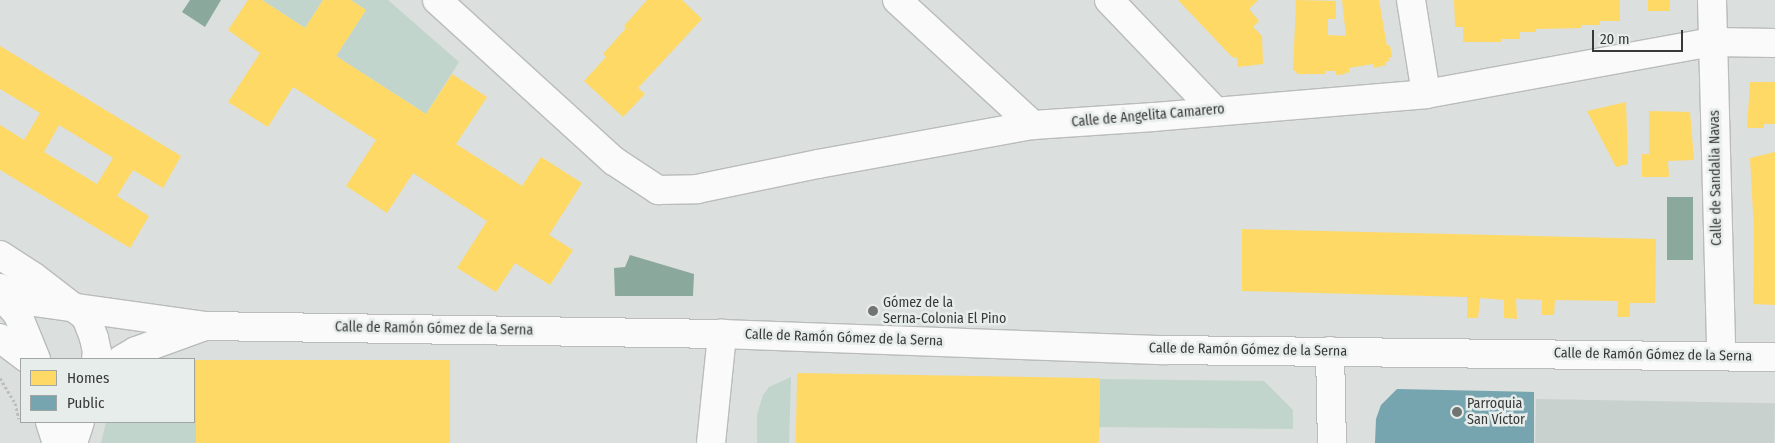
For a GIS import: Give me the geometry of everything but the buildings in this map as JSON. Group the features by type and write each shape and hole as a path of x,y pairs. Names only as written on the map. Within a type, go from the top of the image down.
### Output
{"street":[{"name":"Calle de Angelita Camarero","path":"437,0 614,161 658,190 697,189 818,164 1033,125 1426,94 1713,42 1775,42"},
{"path":"897,0 1033,125"},
{"path":"1109,0 1215,111"},
{"path":"1411,0 1426,94"},
{"name":"Calle de Sandalia Navas","path":"1712,0 1721,356"},
{"name":"Calle de Ramón Gómez de la Serna","path":"0,255 76,307 86,317 94,338 96,358"},
{"name":"Calle de Ramón Gómez de la Serna","path":"0,288 27,301 206,326 722,334 1154,349 1775,356"},
{"path":"0,294 18,315 36,358"},
{"name":"Calle de Ramón Gómez de la Serna","path":"124,358 171,337 206,326"},
{"path":"712,443 722,334"},
{"path":"0,338 27,358"},
{"path":"1330,350 1332,443"},
{"path":"50,423 57,443"},
{"path":"73,443 80,423"}],"path":[{"path":"0,378 15,403 20,421"}],"shaded area":[{"path":"190,0 221,0 205,27 182,12"},
{"path":"262,0 323,0 305,28"},
{"path":"351,0 388,0 459,62 426,114 336,56 366,10"},
{"path":"1667,197 1693,197 1693,260 1667,260"},
{"path":"630,255 694,274 693,296 615,296 614,268 625,267"},
{"path":"196,360 196,443 101,443 106,423 195,423"},
{"path":"791,377 789,443 757,443 757,415 763,395 769,387"},
{"path":"1100,379 1264,381 1293,410 1293,429 1099,427"},
{"path":"1536,399 1775,403 1774,443 1535,443"}],"place":[{"name":"Gómez de la Serna-Colonia El Pino","path":"873,311"},
{"name":"Parroquia San Víctor","path":"1457,412"}]}
